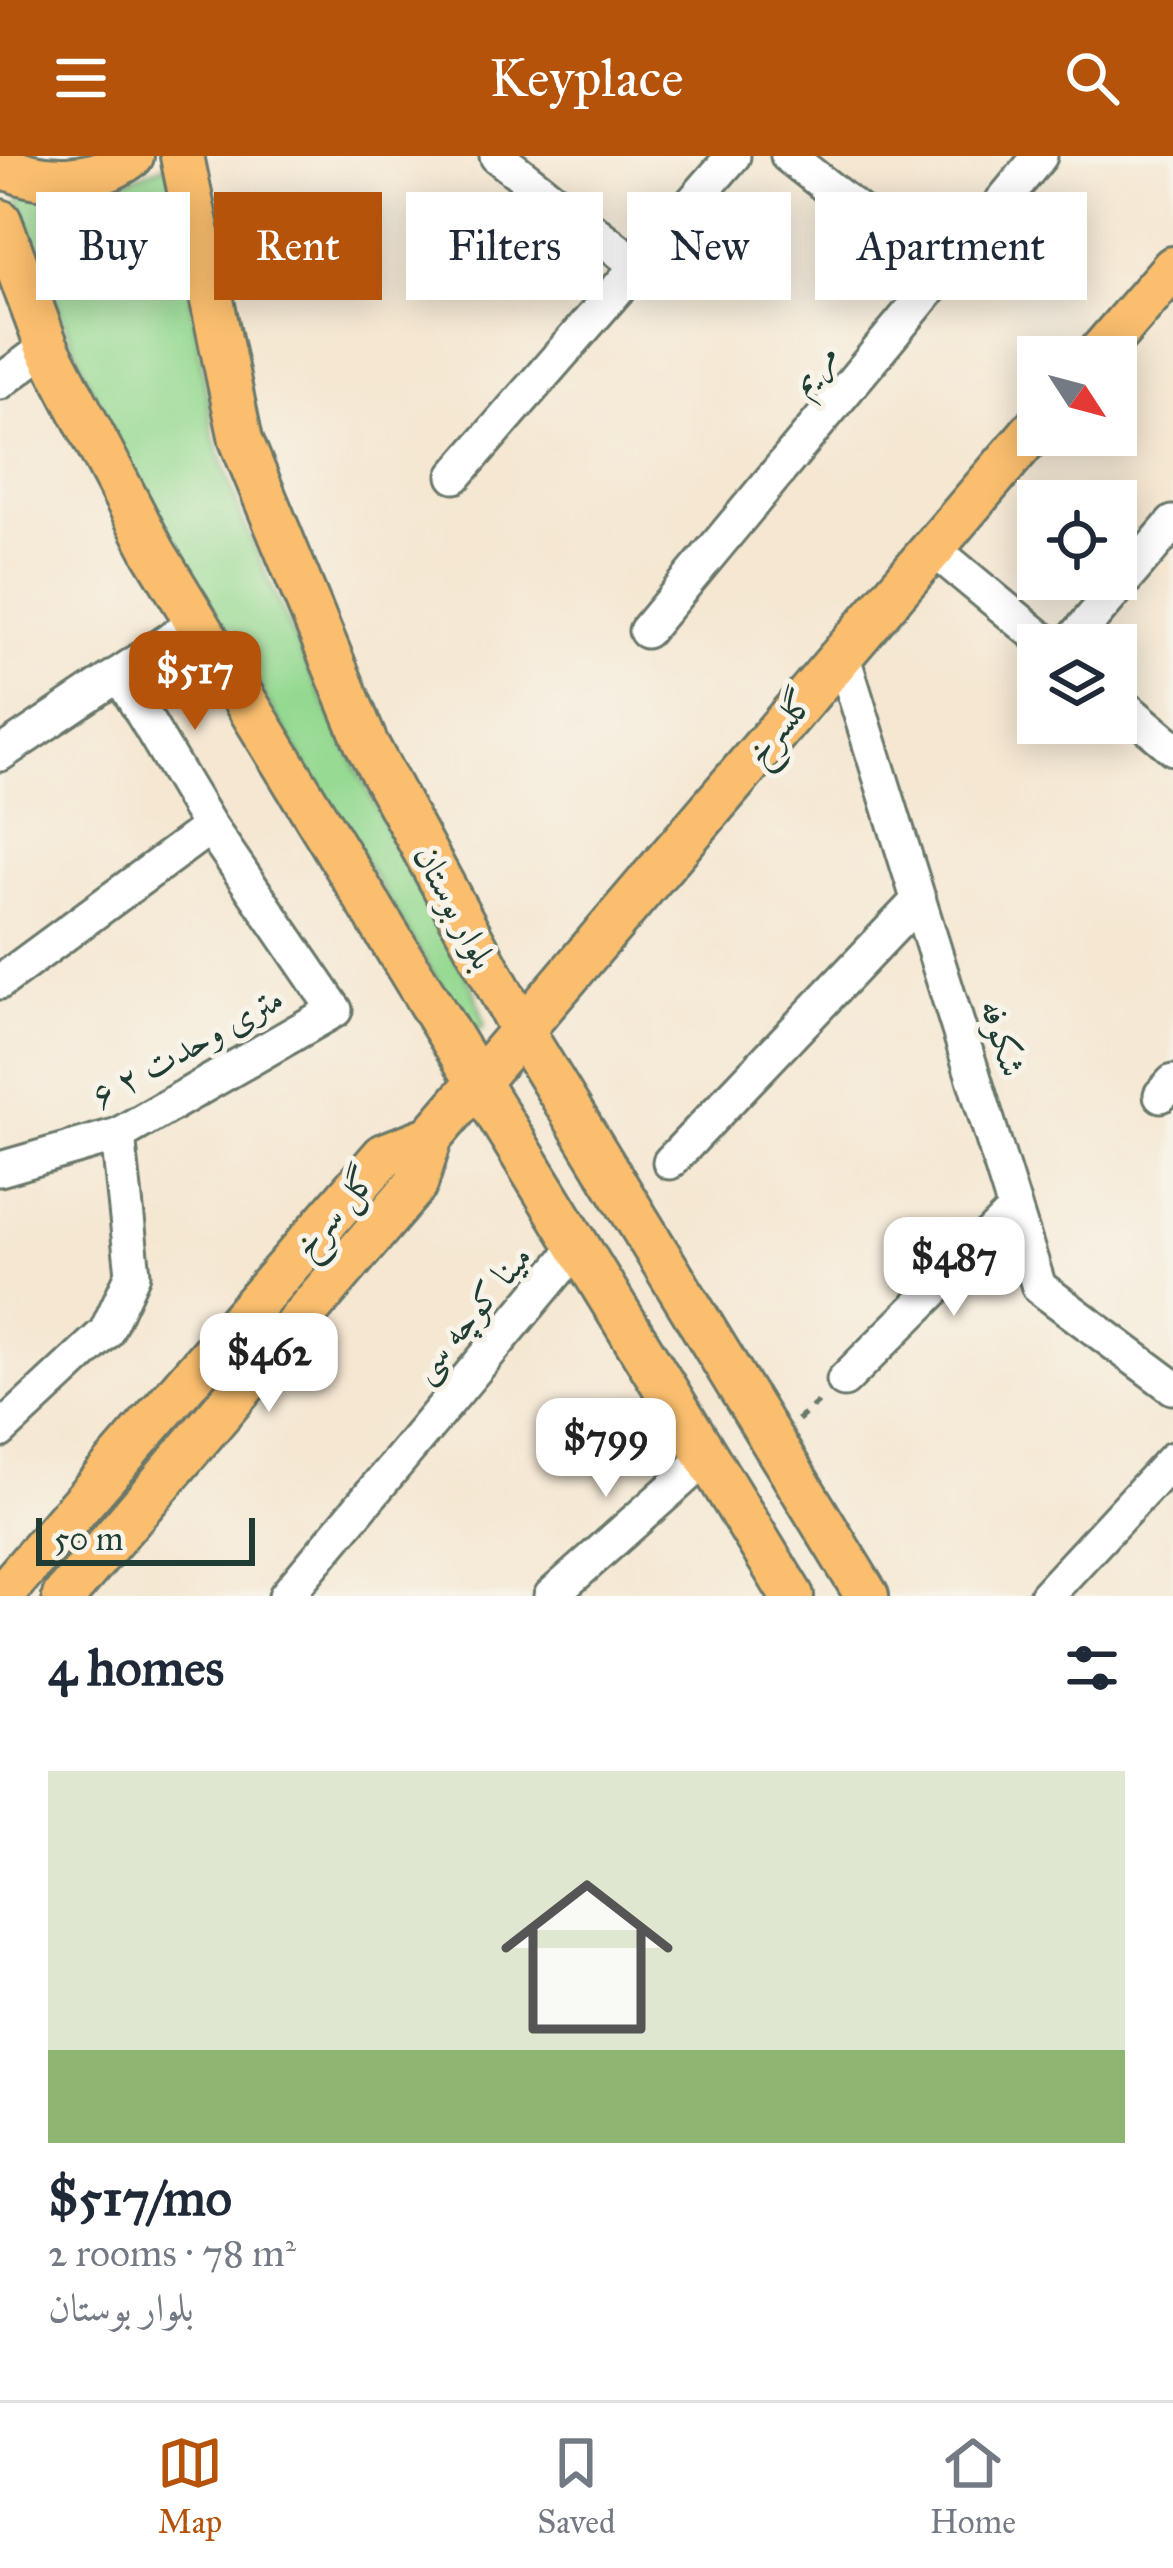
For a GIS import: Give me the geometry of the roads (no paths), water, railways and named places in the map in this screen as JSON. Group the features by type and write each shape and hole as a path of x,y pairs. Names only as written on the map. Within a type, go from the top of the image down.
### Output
{"main road":[{"path":"0,165 22,175 58,181 93,176 132,156"},
{"name":"بلوار بوستان","path":"182,156 241,440 366,743 522,1031 867,1596"},
{"name":"بلوار بوستان","path":"0,221 46,347 154,552 792,1596"},
{"path":"1114,336 1173,268"},
{"path":"0,307 46,347"},
{"name":"گلسرخ","path":"431,1137 1017,449"},
{"name":"گل سرخ","path":"1,1596 384,1155 431,1137"},
{"name":"گل سرخ","path":"64,1596 416,1184 431,1137"}],"street":[{"path":"497,156 627,257"},
{"path":"702,192 733,156"},
{"path":"788,156 834,192"},
{"name":"مریم","path":"1010,192 1040,156"},
{"path":"454,476 627,279"},
{"name":"مریم","path":"646,631 921,300"},
{"path":"0,382 46,347"},
{"path":"1088,624 1173,523"},
{"path":"932,548 1024,624"},
{"path":"0,754 197,622"},
{"name":"شکوفه","path":"842,653 1039,1287 1173,1387"},
{"path":"0,982 210,827 119,674"},
{"path":"1137,718 1173,748"},
{"name":"۶ متری وحدت ۲","path":"0,1169 118,1135 334,1010 210,827"},
{"path":"670,1162 919,900"},
{"path":"0,1431 106,1332 133,1274 118,1135"},
{"path":"844,1380 1015,1210"},
{"name":"مینا کوچه سی","path":"286,1596 578,1246"},
{"path":"551,1596 707,1457"},
{"path":"1046,1596 1173,1460"}]}
